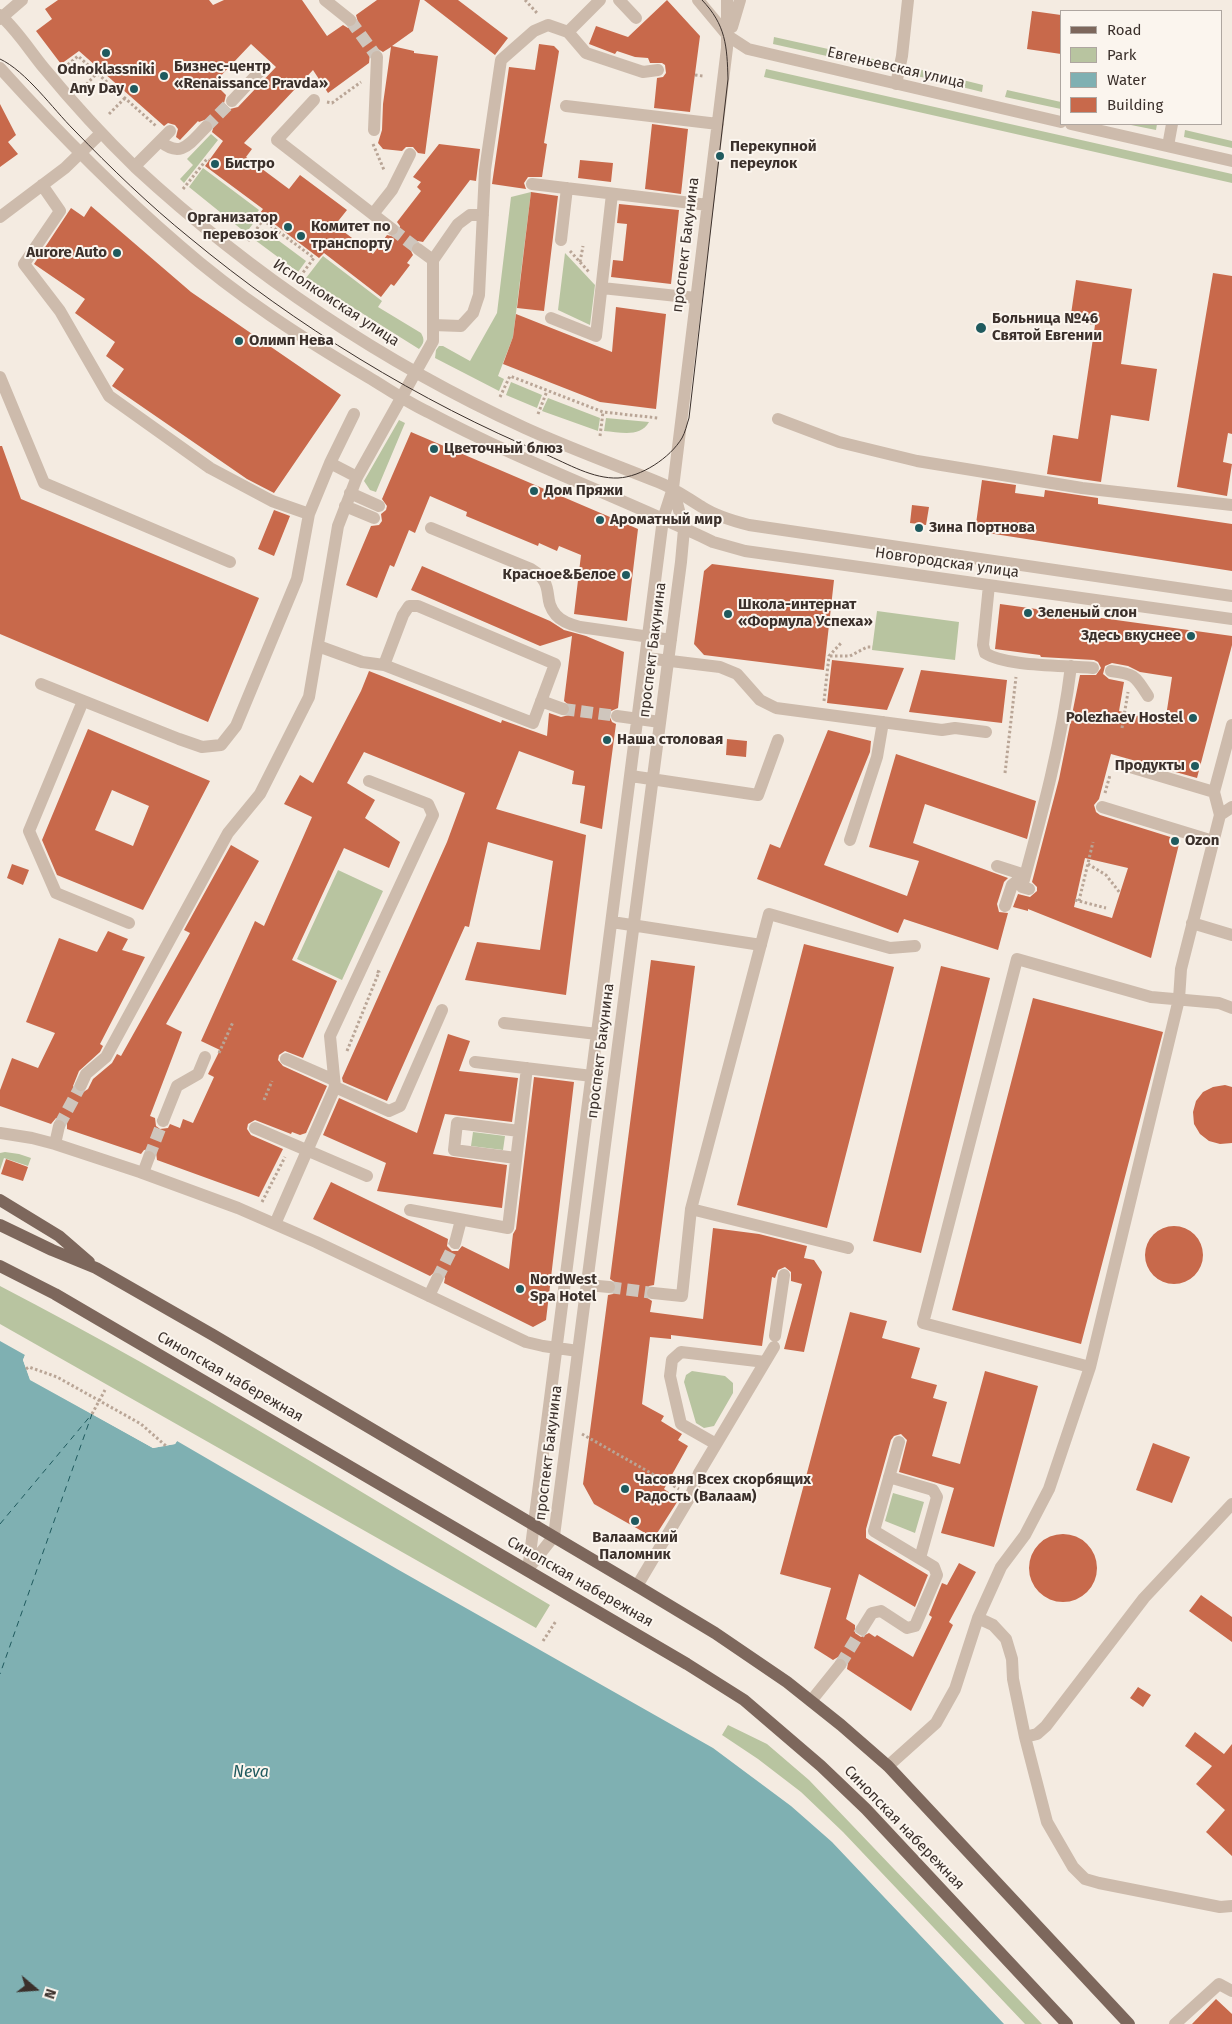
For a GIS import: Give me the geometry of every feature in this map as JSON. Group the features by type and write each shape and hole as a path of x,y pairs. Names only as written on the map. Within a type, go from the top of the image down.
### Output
{"main road":[{"name":"Синопская набережная","path":"0,1200 59,1236 96,1268"},
{"name":"Синопская набережная","path":"0,1225 52,1250 96,1268 534,1524 715,1633 787,1682 888,1766 1129,2024"},
{"name":"Синопская набережная","path":"0,1266 55,1294 688,1664 744,1700 779,1728 866,1809 1068,2024"}],"street":[{"path":"1,17 22,0"},
{"path":"325,0 350,20"},
{"path":"568,32 600,0"},
{"path":"619,0 636,18"},
{"path":"698,0 728,36"},
{"name":"проспект Бакунина","path":"528,1570 663,519 673,488 728,36 727,0"},
{"name":"проспект Бакунина","path":"728,36 740,0"},
{"path":"896,84 902,56 908,0"},
{"name":"Исполкомская улица","path":"1,17 101,133 200,224 264,276 340,328 416,373 525,428 601,461 673,488"},
{"path":"433,325 461,326 473,313 479,295 485,170 501,60 534,31 548,25 568,32 586,53 643,72 658,70"},
{"name":"Евгеньевская улица","path":"728,36 748,49 764,54 1060,122"},
{"path":"374,130 378,63"},
{"path":"0,68 81,154 180,246 246,298 326,352 427,412 514,454 663,519"},
{"path":"232,101 262,69"},
{"path":"314,100 277,140 392,229"},
{"path":"566,106 718,124"},
{"path":"1074,125 1232,161"},
{"path":"1168,146 1172,125"},
{"path":"165,135 168,148 176,150 184,148 206,127"},
{"path":"0,217 81,154 101,133"},
{"path":"135,166 165,135"},
{"path":"373,214 392,190 410,154"},
{"path":"532,184 708,205"},
{"path":"42,185 60,211 24,264 60,311 109,396 210,468 272,501 309,514"},
{"path":"561,240 567,188"},
{"path":"551,318 596,336 612,194"},
{"path":"81,1085 86,1074 106,1057 228,833 260,794 309,697 338,526 347,499 357,477 433,341 433,260 458,224 470,215 483,215"},
{"path":"418,249 433,260"},
{"path":"602,288 696,298"},
{"path":"0,377 44,483 230,562"},
{"path":"41,684 202,747 220,745 236,726 296,579 309,514 354,414"},
{"path":"778,419 839,442 917,461 1082,488 1232,505"},
{"path":"330,464 357,477"},
{"name":"проспект Бакунина","path":"528,1570 554,1536 684,529 673,488"},
{"name":"Новгородская улица","path":"673,488 704,509 721,517 749,525 1232,596"},
{"path":"347,499 377,512"},
{"name":"Новгородская улица","path":"663,519 713,542 745,551 1232,618"},
{"path":"431,528 542,576 547,585 550,606 556,616 567,623 580,627 671,640"},
{"path":"989,585 983,645 985,653 993,658 1062,667 1093,668"},
{"path":"318,646 362,662 384,665 533,723 554,664 418,606 409,606 403,615 384,665"},
{"path":"646,658 720,667 737,674 760,700 776,708 942,730 955,728 986,732"},
{"path":"1030,888 1022,887 1051,776 1064,714 1071,666"},
{"path":"1111,671 1130,673 1136,678 1148,696"},
{"path":"83,701 29,831 56,893 129,923"},
{"path":"541,701 563,709"},
{"path":"616,716 660,722"},
{"path":"850,840 877,757 883,722"},
{"path":"888,1766 936,1723 955,1689 978,1618 1001,1567 1025,1535 1049,1489 1090,1367 1179,999 1183,959 1220,815 1214,792 1232,725"},
{"path":"631,776 758,795 778,740"},
{"path":"1116,768 1214,792"},
{"path":"275,1224 335,1084 330,1036 433,815 428,804 369,780"},
{"path":"1102,807 1213,841"},
{"path":"1220,815 1232,807"},
{"path":"997,866 1026,875"},
{"path":"1004,906 1012,885 1026,875"},
{"path":"653,1293 682,1296 692,1209 769,914 890,948 915,946"},
{"path":"612,922 761,944"},
{"path":"1192,923 1232,935"},
{"path":"1090,1367 923,1323 1016,959 1151,997 1219,1003 1232,1008"},
{"path":"286,1059 389,1111 400,1106 442,1010"},
{"path":"504,1023 597,1034"},
{"path":"163,1122 178,1086 198,1074 205,1058"},
{"path":"475,1062 592,1076"},
{"path":"410,1210 508,1228 527,1068"},
{"path":"516,1158 454,1150 457,1123 520,1131"},
{"path":"55,1144 59,1126"},
{"path":"255,1128 367,1176"},
{"path":"0,1133 55,1144 203,1194 316,1242 526,1342 578,1351"},
{"path":"143,1173 149,1157"},
{"path":"692,1209 848,1248"},
{"path":"455,1243 461,1220"},
{"path":"637,1586 691,1495 699,1473 775,1342 784,1275"},
{"path":"429,1296 437,1280"},
{"path":"587,1284 609,1287"},
{"path":"716,1444 681,1424 670,1376 672,1360 681,1352 765,1362"},
{"path":"862,1629 872,1613 881,1611 907,1628 915,1626 937,1575 934,1567 874,1531 899,1442"},
{"path":"889,1477 933,1490 937,1496 920,1558"},
{"path":"1025,1737 1037,1734 1046,1726 1144,1598 1232,1504"},
{"path":"978,1618 993,1625 1006,1639 1012,1659 1013,1679 1025,1737 1047,1822 1073,1867 1085,1879 1099,1883 1220,1907 1232,1906"},
{"path":"812,1701 840,1665"},
{"path":"1175,2024 1220,1984 1232,1990"}],"path":[{"path":"525,0 532,7"},
{"path":"63,68 78,56 165,135"},
{"path":"332,103 378,63"},
{"path":"83,88 97,72"},
{"path":"695,75 703,76"},
{"path":"109,114 125,98"},
{"path":"374,130 373,143 387,178"},
{"path":"184,189 207,159 209,160"},
{"path":"248,241 263,220 314,258 299,278"},
{"path":"561,240 602,288"},
{"path":"580,263 582,246"},
{"path":"500,397 510,376 603,412 658,418"},
{"path":"538,414 547,391"},
{"path":"600,436 603,412"},
{"path":"822,714 829,656 842,642"},
{"path":"829,656 850,656 867,647 873,647"},
{"path":"1005,773 1017,661"},
{"path":"1122,728 1130,673"},
{"path":"1102,807 1116,768"},
{"path":"1093,842 1077,901 1106,908"},
{"path":"1088,864 1106,875 1120,893"},
{"path":"345,1054 379,972 363,964"},
{"path":"205,1058 217,1056 234,1022"},
{"path":"264,1100 272,1081"},
{"path":"261,1205 292,1143"},
{"path":"26,1369 29,1368 50,1374 99,1400 141,1424 166,1446"},
{"path":"92,1414 105,1390"},
{"path":"581,1433 691,1495"},
{"path":"544,1641 556,1621"}],"green space":[{"path":"774,37 887,62 885,69 773,44"},
{"path":"910,67 983,85 982,92 909,74"},
{"path":"766,69 1232,174 1232,183 764,77"},
{"path":"1007,90 1060,102 1060,109 1005,97"},
{"path":"1131,125 1157,125 1156,130"},
{"path":"1185,130 1232,141 1232,148 1184,137"},
{"path":"211,134 218,140 184,183 180,179 193,165 187,159"},
{"path":"203,168 259,210 256,214 258,217 246,233 189,187"},
{"path":"531,192 513,337 498,376 504,379 499,391 435,358 436,350 439,346 443,346 470,361 497,313 511,197"},
{"path":"263,229 306,261 298,272 255,240"},
{"path":"565,253 595,285 590,325 558,310"},
{"path":"323,256 382,301 378,307 421,333 423,341 419,349 306,278"},
{"path":"511,382 542,395 537,408 506,395"},
{"path":"548,398 600,418 598,431 542,411"},
{"path":"606,418 649,422 645,427 635,432 604,431"},
{"path":"399,420 405,423 376,492 370,490 364,481"},
{"path":"877,611 959,622 955,660 872,650"},
{"path":"338,870 383,891 342,980 297,959"},
{"path":"473,1132 505,1136 503,1150 471,1146"},
{"path":"5,1152 31,1158 28,1166 4,1158 0,1170 0,1153"},
{"path":"0,1286 209,1401 550,1605 536,1628 0,1324"},
{"path":"692,1371 725,1376 733,1383 733,1393 714,1426 704,1428 696,1423 684,1382 686,1375"},
{"path":"893,1493 924,1502 915,1533 885,1521"},
{"path":"728,1725 767,1744 809,1780 1042,2024 1025,2024 843,1832 801,1792 758,1759 722,1735"}],"water":[{"name":"Neva","path":"0,1341 25,1355 23,1360 30,1380 153,1448 175,1444 177,1441 397,1569 713,1748 791,1806 832,1842 1004,2024 0,2024"}],"pier":[{"path":"25,1355 27,1356 25,1360 32,1378 154,1446 177,1441 175,1444 153,1448 30,1379 23,1360"}],"building":[{"path":"58,0 209,0 213,5 224,0 302,0 327,36 343,25 348,28 353,27 358,22 356,15 377,0 420,0 413,31 392,46 414,51 414,53 438,56 425,154 418,153 413,147 406,147 402,151 383,149 378,143 382,130 383,104 391,47 383,52 378,49 373,50 370,53 369,63 328,93 313,70 244,143 252,149 246,157 289,189 300,175 347,210 335,225 373,254 387,235 395,237 399,234 400,226 397,222 421,191 417,187 421,182 413,177 439,144 480,149 476,181 470,180 423,242 418,241 412,244 410,249 413,255 407,263 410,265 394,286 391,284 381,297 324,253 319,258 260,213 263,209 205,166 223,141 212,132 214,125 211,121 207,119 198,121 180,140 176,137 178,129 175,125 168,123 164,126 79,51 61,64 36,31 52,19 45,9","holes":["251,44 276,67 238,107 230,109 224,103 226,95 214,83"]},
{"path":"424,0 458,0 508,38 495,55"},
{"path":"667,0 700,36 690,112 654,108 657,78 663,77 666,73 665,65 662,63 650,63 648,58 635,57 617,51 615,54 589,44 596,26 628,37"},
{"path":"1032,11 1060,15 1060,54 1027,49"},
{"path":"539,44 554,46 559,51 544,143 547,144 542,177 528,177 524,183 526,189 492,184 509,67 535,70"},
{"path":"0,104 16,135 8,142 18,154 0,167"},
{"path":"652,124 688,129 681,194 645,189"},
{"path":"580,160 613,163 611,182 578,178"},
{"path":"531,192 558,196 544,311 517,308"},
{"path":"619,204 679,210 671,284 611,277 613,260 623,261 627,224 617,223"},
{"path":"91,206 191,292 341,395 274,493 247,479 112,386 124,369 106,356 115,342 75,313 85,299 34,264 71,208 84,217"},
{"path":"1213,273 1232,276 1232,434 1228,433 1223,462 1232,464 1227,496 1177,487"},
{"path":"1076,280 1132,289 1121,364 1157,369 1149,421 1111,415 1101,482 1047,474 1053,435 1078,439 1095,325 1070,321"},
{"path":"616,307 666,314 656,409 600,402 503,364 513,337 516,314 612,352"},
{"path":"411,432 638,529 627,621 574,614 581,555 559,546 557,551 539,543 538,546 466,516 467,512 430,496 415,533 409,530 394,567 390,565 377,598 346,585 371,526 379,525 382,521 381,514 386,510 387,506 382,499"},
{"path":"0,446 2,446 21,499 259,598 208,722 0,634"},
{"path":"982,480 1016,485 1015,493 1044,497 1045,490 1098,498 1098,504 1232,524 1232,571 975,531"},
{"path":"912,505 929,507 926,525 910,523"},
{"path":"274,510 290,516 274,556 258,549"},
{"name":"Школа-интернат «Формула Успеха»","path":"712,564 834,580 824,670 704,655 694,644 704,571"},
{"path":"422,566 550,621 564,630 586,636 624,652 618,708 611,711 609,715 612,722 616,724 602,829 580,823 585,786 572,784 574,771 519,751 496,809 586,835 566,995 465,980 477,942 540,950 553,861 488,842 469,927 465,926 387,1101 343,1082 342,1078 447,842 465,793 364,752 347,783 375,800 365,818 400,842 389,868 344,848 292,960 337,981 303,1058 285,1051 279,1055 278,1060 283,1066 327,1086 306,1133 300,1135 292,1132 291,1134 255,1120 248,1124 247,1129 251,1135 283,1149 259,1197 157,1160 156,1152 151,1149 144,1150 141,1154 67,1129 67,1123 61,1118 56,1118 51,1124 0,1106 0,1090 12,1058 38,1068 55,1033 26,1022 59,938 97,952 108,931 128,939 122,950 145,957 100,1044 103,1046 100,1052 79,1071 73,1086 77,1092 82,1093 88,1089 93,1079 112,1063 117,1054 121,1056 190,933 184,930 231,845 259,861 166,1024 182,1032 150,1116 155,1118 156,1126 160,1129 168,1128 170,1124 180,1128 183,1119 193,1123 214,1077 208,1074 220,1050 201,1041 255,921 264,926 312,817 284,804 300,775 313,783 361,691 369,671 501,723 502,720 547,736 549,713 561,717 569,715 571,707 564,701 572,636 540,646 411,590"},
{"path":"1000,604 1232,636 1232,645 1197,778 1111,754 1099,799 1094,805 1096,812 1100,815 1180,840 1151,958 1028,909 1028,911 1013,907 1018,894 1030,897 1037,891 1037,887 1032,882 1059,779 1080,675 1096,675 1101,668 1098,662 1094,660 1041,657 1040,655 995,649","holes":["1112,663 1128,666 1140,672 1172,677 1165,723 1119,711 1124,682 1109,679 1103,674 1105,666","1085,858 1128,868 1112,918 1074,907"]},
{"path":"832,660 904,668 887,710 827,703"},
{"path":"921,670 1007,680 1002,723 909,712"},
{"path":"88,729 210,781 143,910 57,875 42,840","holes":["112,790 149,806 133,846 95,830"]},
{"path":"828,730 871,741 870,752 824,865 907,896 919,861 869,847 896,754 1036,801 1027,839 925,804 913,843 1008,878 1004,882 997,904 999,912 1008,913 998,950 904,919 898,933 757,879 770,844 780,848"},
{"path":"727,739 747,741 746,757 726,755"},
{"path":"12,864 29,870 23,885 7,878"},
{"path":"804,944 894,967 827,1228 737,1205"},
{"path":"651,960 695,966 654,1285 649,1286 645,1292 646,1297 652,1301 650,1312 703,1319 713,1228 759,1234 807,1246 804,1258 814,1260 822,1272 804,1352 784,1349 802,1284 791,1281 791,1272 785,1267 778,1270 775,1278 772,1277 762,1346 671,1335 671,1339 650,1337 642,1404 664,1416 661,1421 682,1434 678,1440 688,1446 664,1489 679,1499 654,1538 594,1504 583,1484 608,1295 613,1294 617,1288 616,1283 610,1279"},
{"path":"941,966 990,978 921,1253 873,1241"},
{"path":"1033,998 1163,1032 1081,1344 952,1310"},
{"path":"448,1034 470,1041 459,1071 518,1078 512,1122 445,1114 433,1154 507,1165 502,1208 377,1191 386,1163 323,1135 339,1098 417,1133"},
{"path":"534,1077 574,1082 546,1320 533,1327 444,1283 445,1278 441,1272 436,1271 430,1276 313,1219 331,1182 448,1239 447,1246 452,1251 458,1251 462,1246 509,1269 513,1234 516,1229"},
{"path":"1225,1085 1232,1087 1232,1143 1220,1144 1209,1141 1200,1134 1194,1124 1193,1112 1196,1101 1203,1092 1213,1087"},
{"path":"6,1159 28,1167 23,1181 1,1174"},
{"path":"1168,1226 1180,1226 1195,1234 1203,1249 1203,1261 1195,1276 1180,1284 1168,1284 1153,1276 1145,1261 1145,1249 1153,1234"},
{"path":"850,1312 887,1321 882,1338 920,1348 911,1378 937,1385 933,1398 947,1402 932,1456 960,1464 985,1371 1038,1386 994,1547 941,1533 954,1488 899,1472 907,1440 901,1434 894,1436 891,1440 866,1529 866,1538 928,1575 915,1607 859,1574 846,1619 855,1625 855,1633 861,1637 869,1633 875,1637 877,1635 913,1657 932,1617 929,1615 942,1583 947,1585 959,1563 976,1572 949,1622 953,1625 911,1711 847,1669 848,1663 845,1658 838,1657 833,1660 814,1648 831,1588 780,1574"},
{"path":"1153,1443 1190,1457 1172,1503 1136,1490"},
{"path":"1063,1534 1076,1537 1087,1544 1094,1555 1097,1568 1094,1581 1087,1592 1076,1599 1063,1602 1050,1599 1039,1592 1032,1581 1029,1568 1032,1555 1039,1544 1050,1537"},
{"path":"1201,1595 1232,1617 1232,1642 1189,1611"},
{"path":"1138,1687 1151,1695 1143,1707 1130,1698"},
{"path":"1195,1732 1224,1754 1232,1744 1232,1856 1206,1832 1225,1810 1196,1784 1212,1766 1185,1746"},
{"path":"1216,1999 1232,2014 1232,2024 1192,2024"}],"ferry route":[{"path":"0,1524 92,1414 0,1674"}],"tunnel":[{"path":"350,20 377,57"},
{"path":"206,127 232,101"},
{"path":"392,229 418,249"},
{"path":"563,709 617,716"},
{"path":"59,1126 81,1085"},
{"path":"149,1157 163,1121"},
{"path":"437,1279 455,1243"},
{"path":"609,1287 653,1293"},
{"path":"840,1665 862,1629"}],"tram line":[{"path":"0,59 20,72 88,144 160,213 230,270 316,331 405,386 452,411 581,470 599,476 618,478 636,474 663,459 682,438 689,418 728,79 724,36 716,18 702,0"}],"place":[{"name":"Odnoklassniki","path":"106,53"},
{"name":"Бизнес-центр «Renaissance Pravda»","path":"164,76"},
{"name":"Any Day","path":"134,89"},
{"name":"Перекупной переулок","path":"720,156"},
{"name":"Бистро","path":"215,164"},
{"name":"Организатор перевозок","path":"288,227"},
{"name":"Комитет по транспорту","path":"301,236"},
{"name":"Aurore Auto","path":"117,253"},
{"name":"Больница №46 Святой Евгении","path":"981,328"},
{"name":"Олимп Нева","path":"239,341"},
{"name":"Цветочный блюз","path":"434,449"},
{"name":"Дом Пряжи","path":"534,491"},
{"name":"Ароматный мир","path":"600,520"},
{"name":"Зина Портнова","path":"919,528"},
{"name":"Красное&Белое","path":"626,575"},
{"name":"Зеленый слон","path":"1028,613"},
{"name":"Школа-интернат «Формула Успеха»","path":"728,614"},
{"name":"Здесь вкуснее","path":"1191,636"},
{"name":"Polezhaev Hostel","path":"1193,718"},
{"name":"Наша столовая","path":"607,740"},
{"name":"Продукты","path":"1195,766"},
{"name":"Ozon","path":"1175,841"},
{"name":"NordWest Spa Hotel","path":"520,1289"},
{"name":"Часовня Всех скорбящих Радость (Валаам)","path":"625,1489"},
{"name":"Валаамский Паломник","path":"635,1521"}]}
